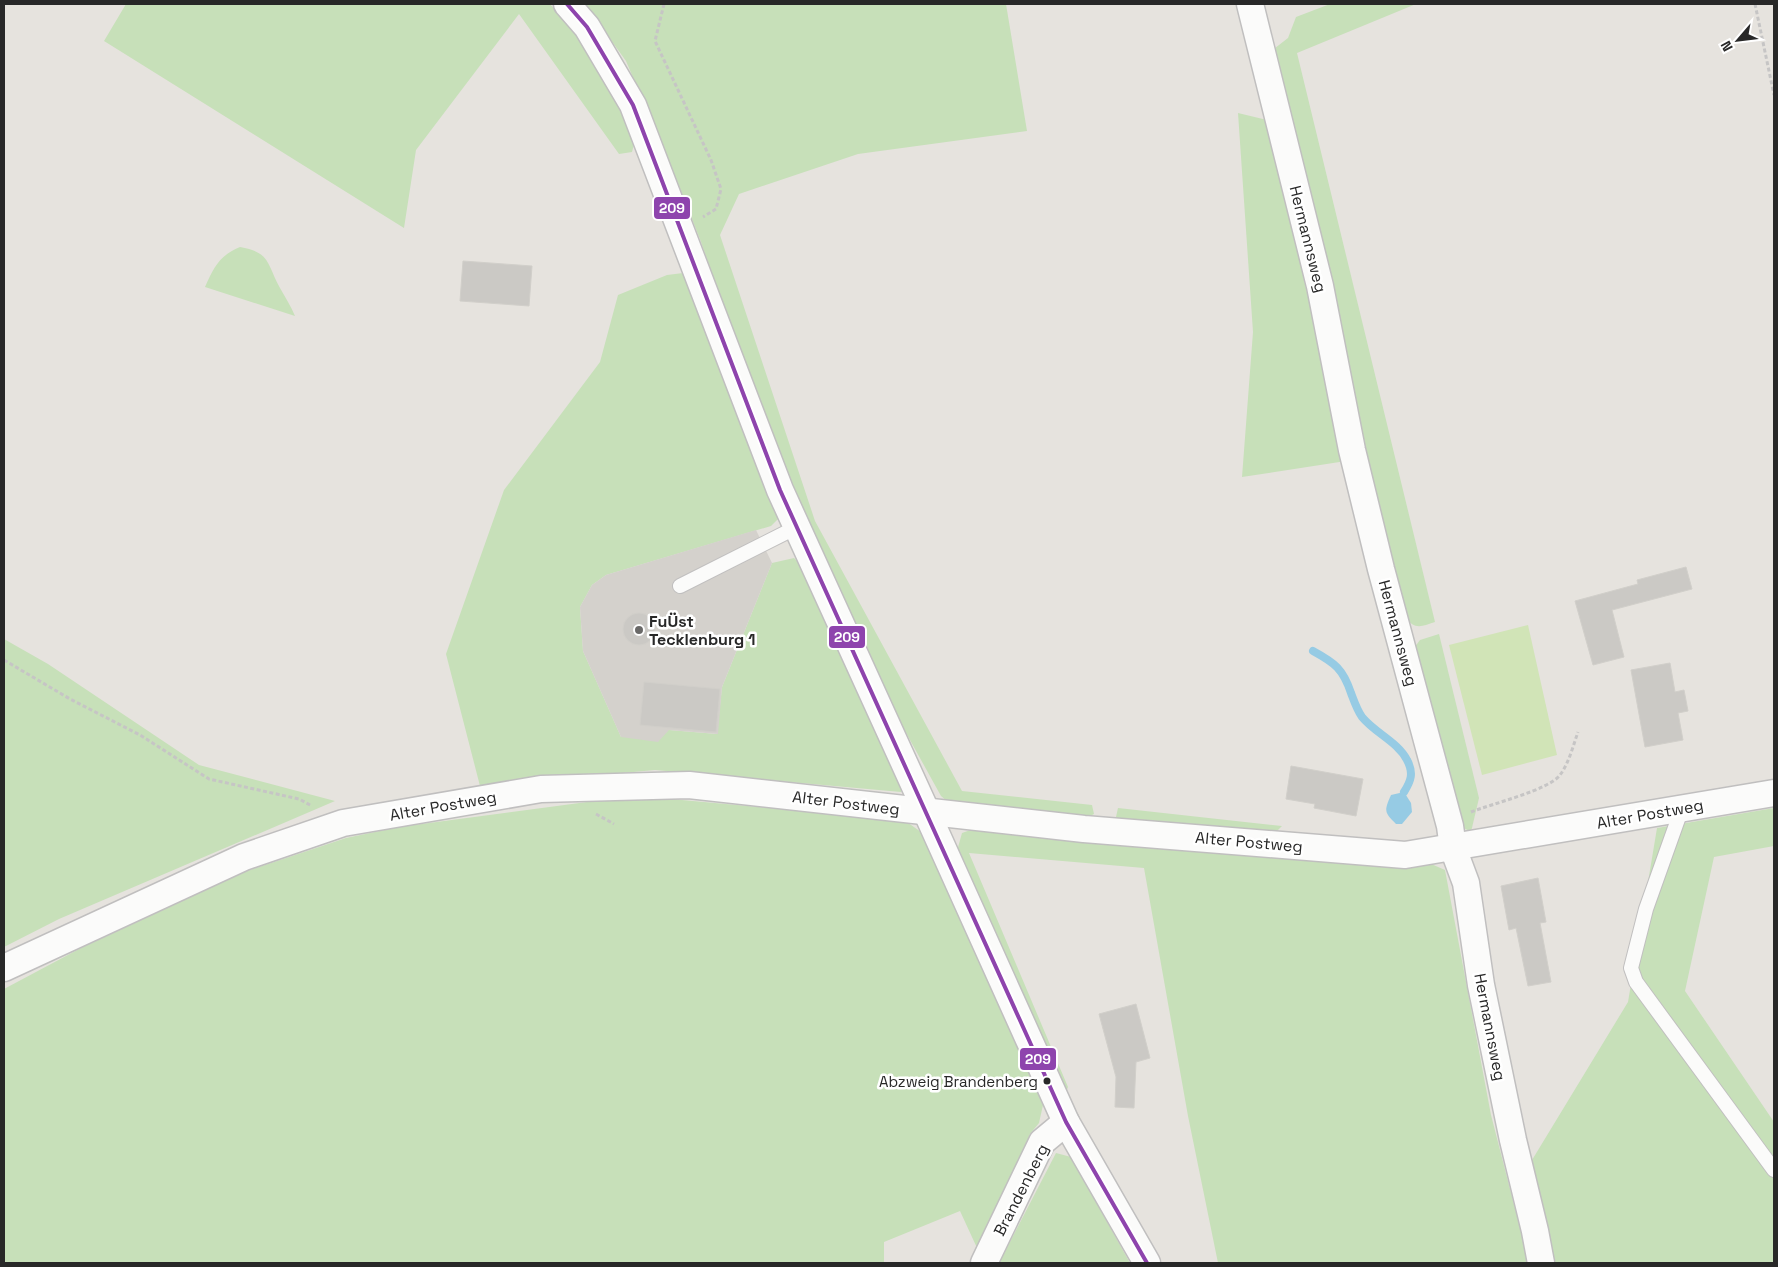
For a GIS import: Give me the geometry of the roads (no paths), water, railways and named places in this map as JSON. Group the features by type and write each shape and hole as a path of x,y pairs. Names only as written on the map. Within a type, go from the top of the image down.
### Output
{"street":[{"path":"567,4 586,27 633,104 780,490 1066,1122 1147,1263"},
{"name":"Hermannsweg","path":"1250,4 1320,286 1352,450 1379,560 1452,837 1466,883 1481,985 1541,1263"},
{"name":"Alter Postweg","path":"4,968 244,856 343,824 541,789 689,785 927,813 1094,830 1405,855 1452,837 1682,808 1774,793"},
{"name":"Brandenberg","path":"984,1263 1042,1142 1066,1122"}],"lane":[{"path":"680,586 797,527"},
{"path":"1682,808 1646,909 1631,968 1636,982 1774,1170"}],"water":[{"path":"1404,792 1411,803 1412,812 1402,824 1396,824 1387,814 1386,808 1391,795"}],"waterway":[{"path":"1313,651 1327,659 1341,672 1362,717 1398,748 1407,760 1411,773 1404,792"}],"place":[{"name":"FuÜst Tecklenburg 1","path":"639,630"},
{"name":"Abzweig Brandenberg","path":"1047,1081"}]}
